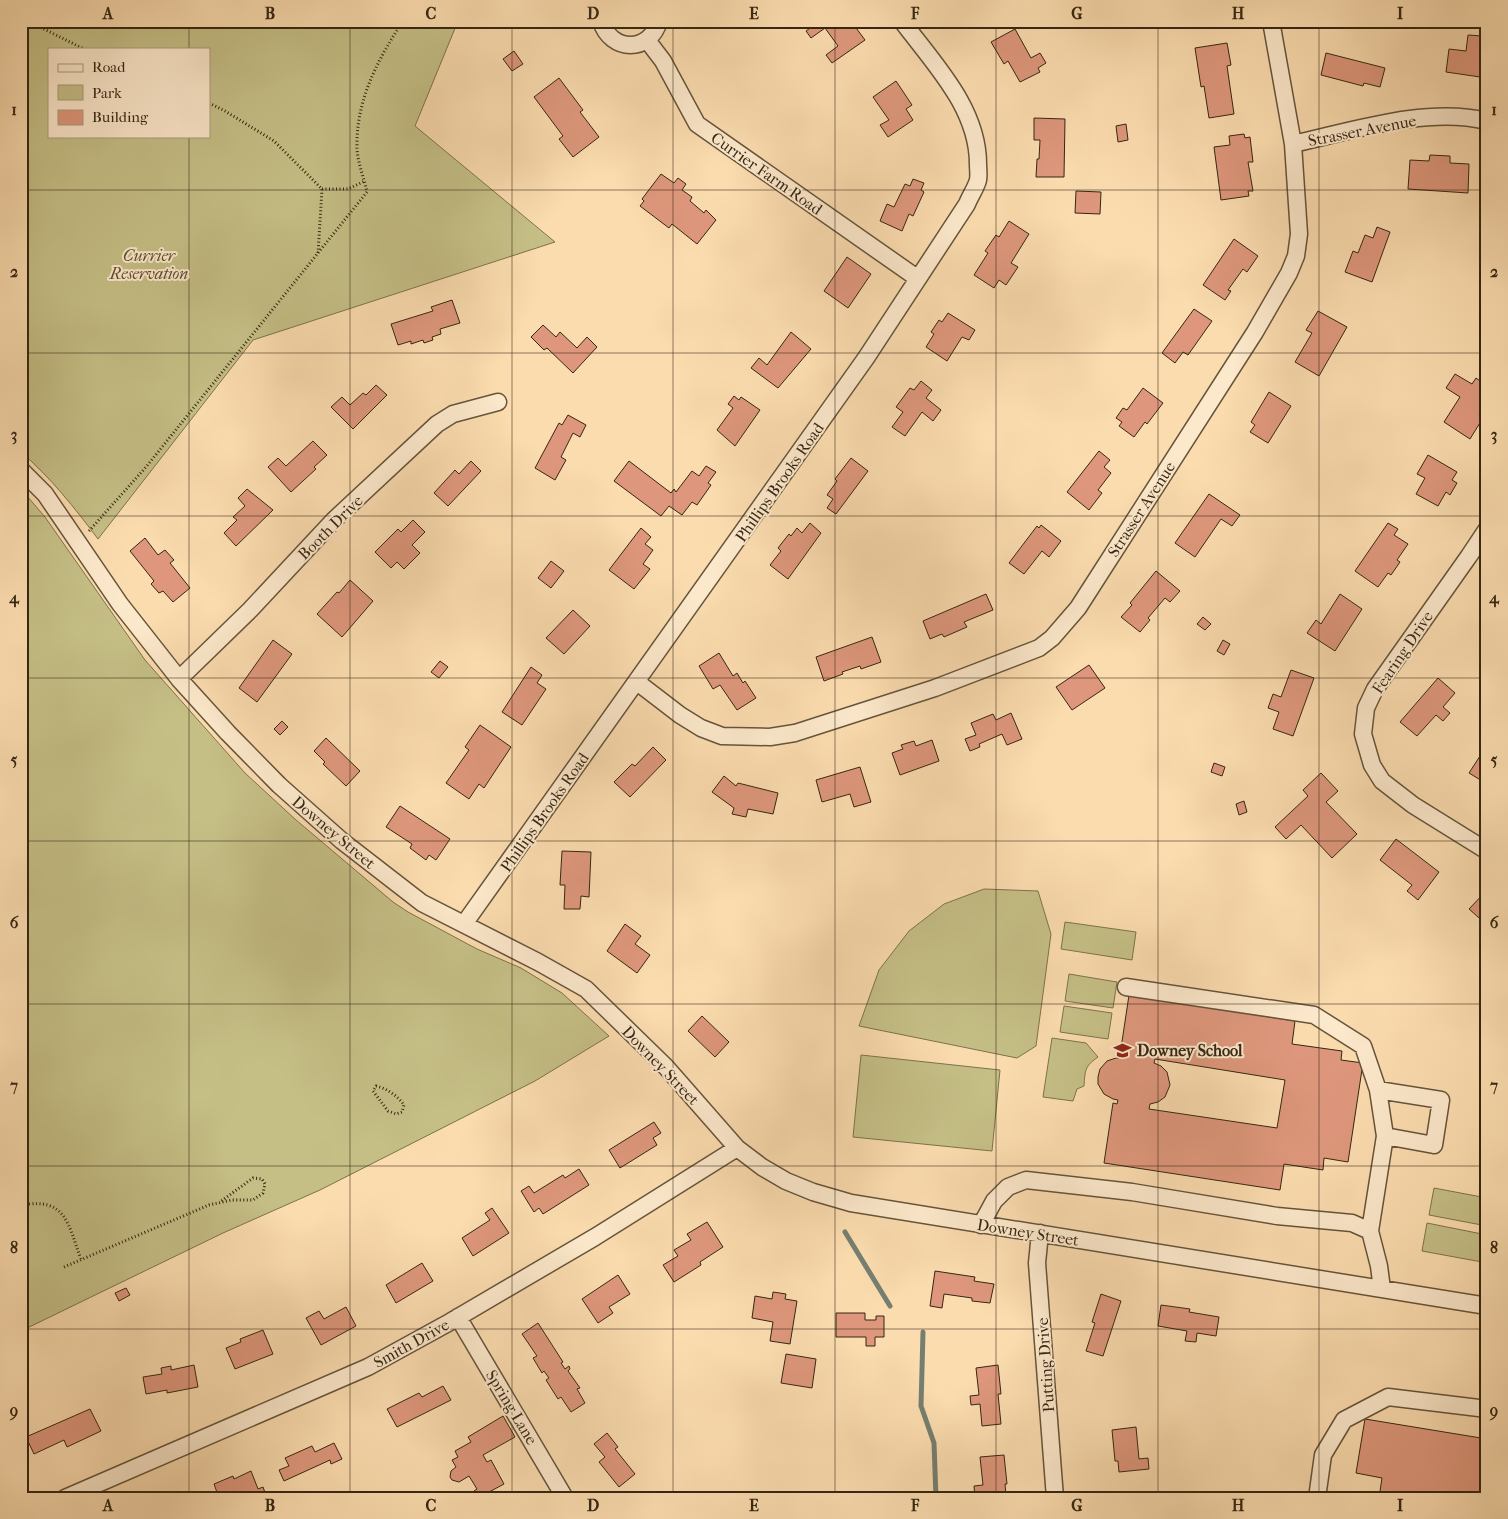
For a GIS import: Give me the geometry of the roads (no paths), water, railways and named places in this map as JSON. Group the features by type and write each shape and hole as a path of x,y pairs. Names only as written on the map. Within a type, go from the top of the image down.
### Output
{"street":[{"path":"601,21 605,31 611,38 619,43 633,45 647,40 654,32 659,21"},
{"name":"Phillips Brooks Road","path":"464,924 866,358 967,204 978,180 978,152 965,109 955,91 902,21"},
{"path":"1271,21 1292,144"},
{"name":"Currier Farm Road","path":"647,40 663,61 696,124 917,278"},
{"name":"Strasser Avenue","path":"636,682 680,715 701,728 722,736 770,737 795,733 935,688 1039,648 1052,638 1083,599 1256,332 1289,273 1296,256 1299,234 1292,144 1401,120 1440,116 1471,117 1487,121"},
{"name":"Booth Drive","path":"179,679 250,610 334,520 437,424 453,414 498,402"},
{"name":"Downey Street","path":"21,470 45,494 120,604 179,679 279,785 342,841 422,903 586,989 666,1067 737,1148 762,1167 818,1194 851,1203 1487,1306"},
{"name":"Fearing Drive","path":"1487,529 1375,688 1366,708 1363,734 1372,765 1382,781 1413,805 1487,851"},
{"path":"1126,987 1314,1015 1363,1046 1378,1090 1385,1136 1370,1230 1379,1266 1382,1289"},
{"path":"1378,1090 1441,1100 1434,1145 1385,1136"},
{"name":"Smith Drive","path":"66,1498 368,1367 596,1237 737,1148"},
{"path":"981,1224 994,1201 1008,1187 1026,1180 1132,1192 1277,1216 1352,1223 1370,1230"},
{"name":"Putting Drive","path":"1040,1233 1036,1263 1055,1498"},
{"name":"Spring Lane","path":"458,1317 565,1498"},
{"path":"1317,1498 1323,1455 1344,1420 1388,1397 1487,1410"}],"waterway":[{"path":"845,1232 890,1306"},
{"path":"923,1332 921,1406 934,1443 936,1498"}],"place":[{"name":"Downey School","path":"1123,1050"}],"park label":[{"name":"Currier Reservation","path":"149,264"}]}
